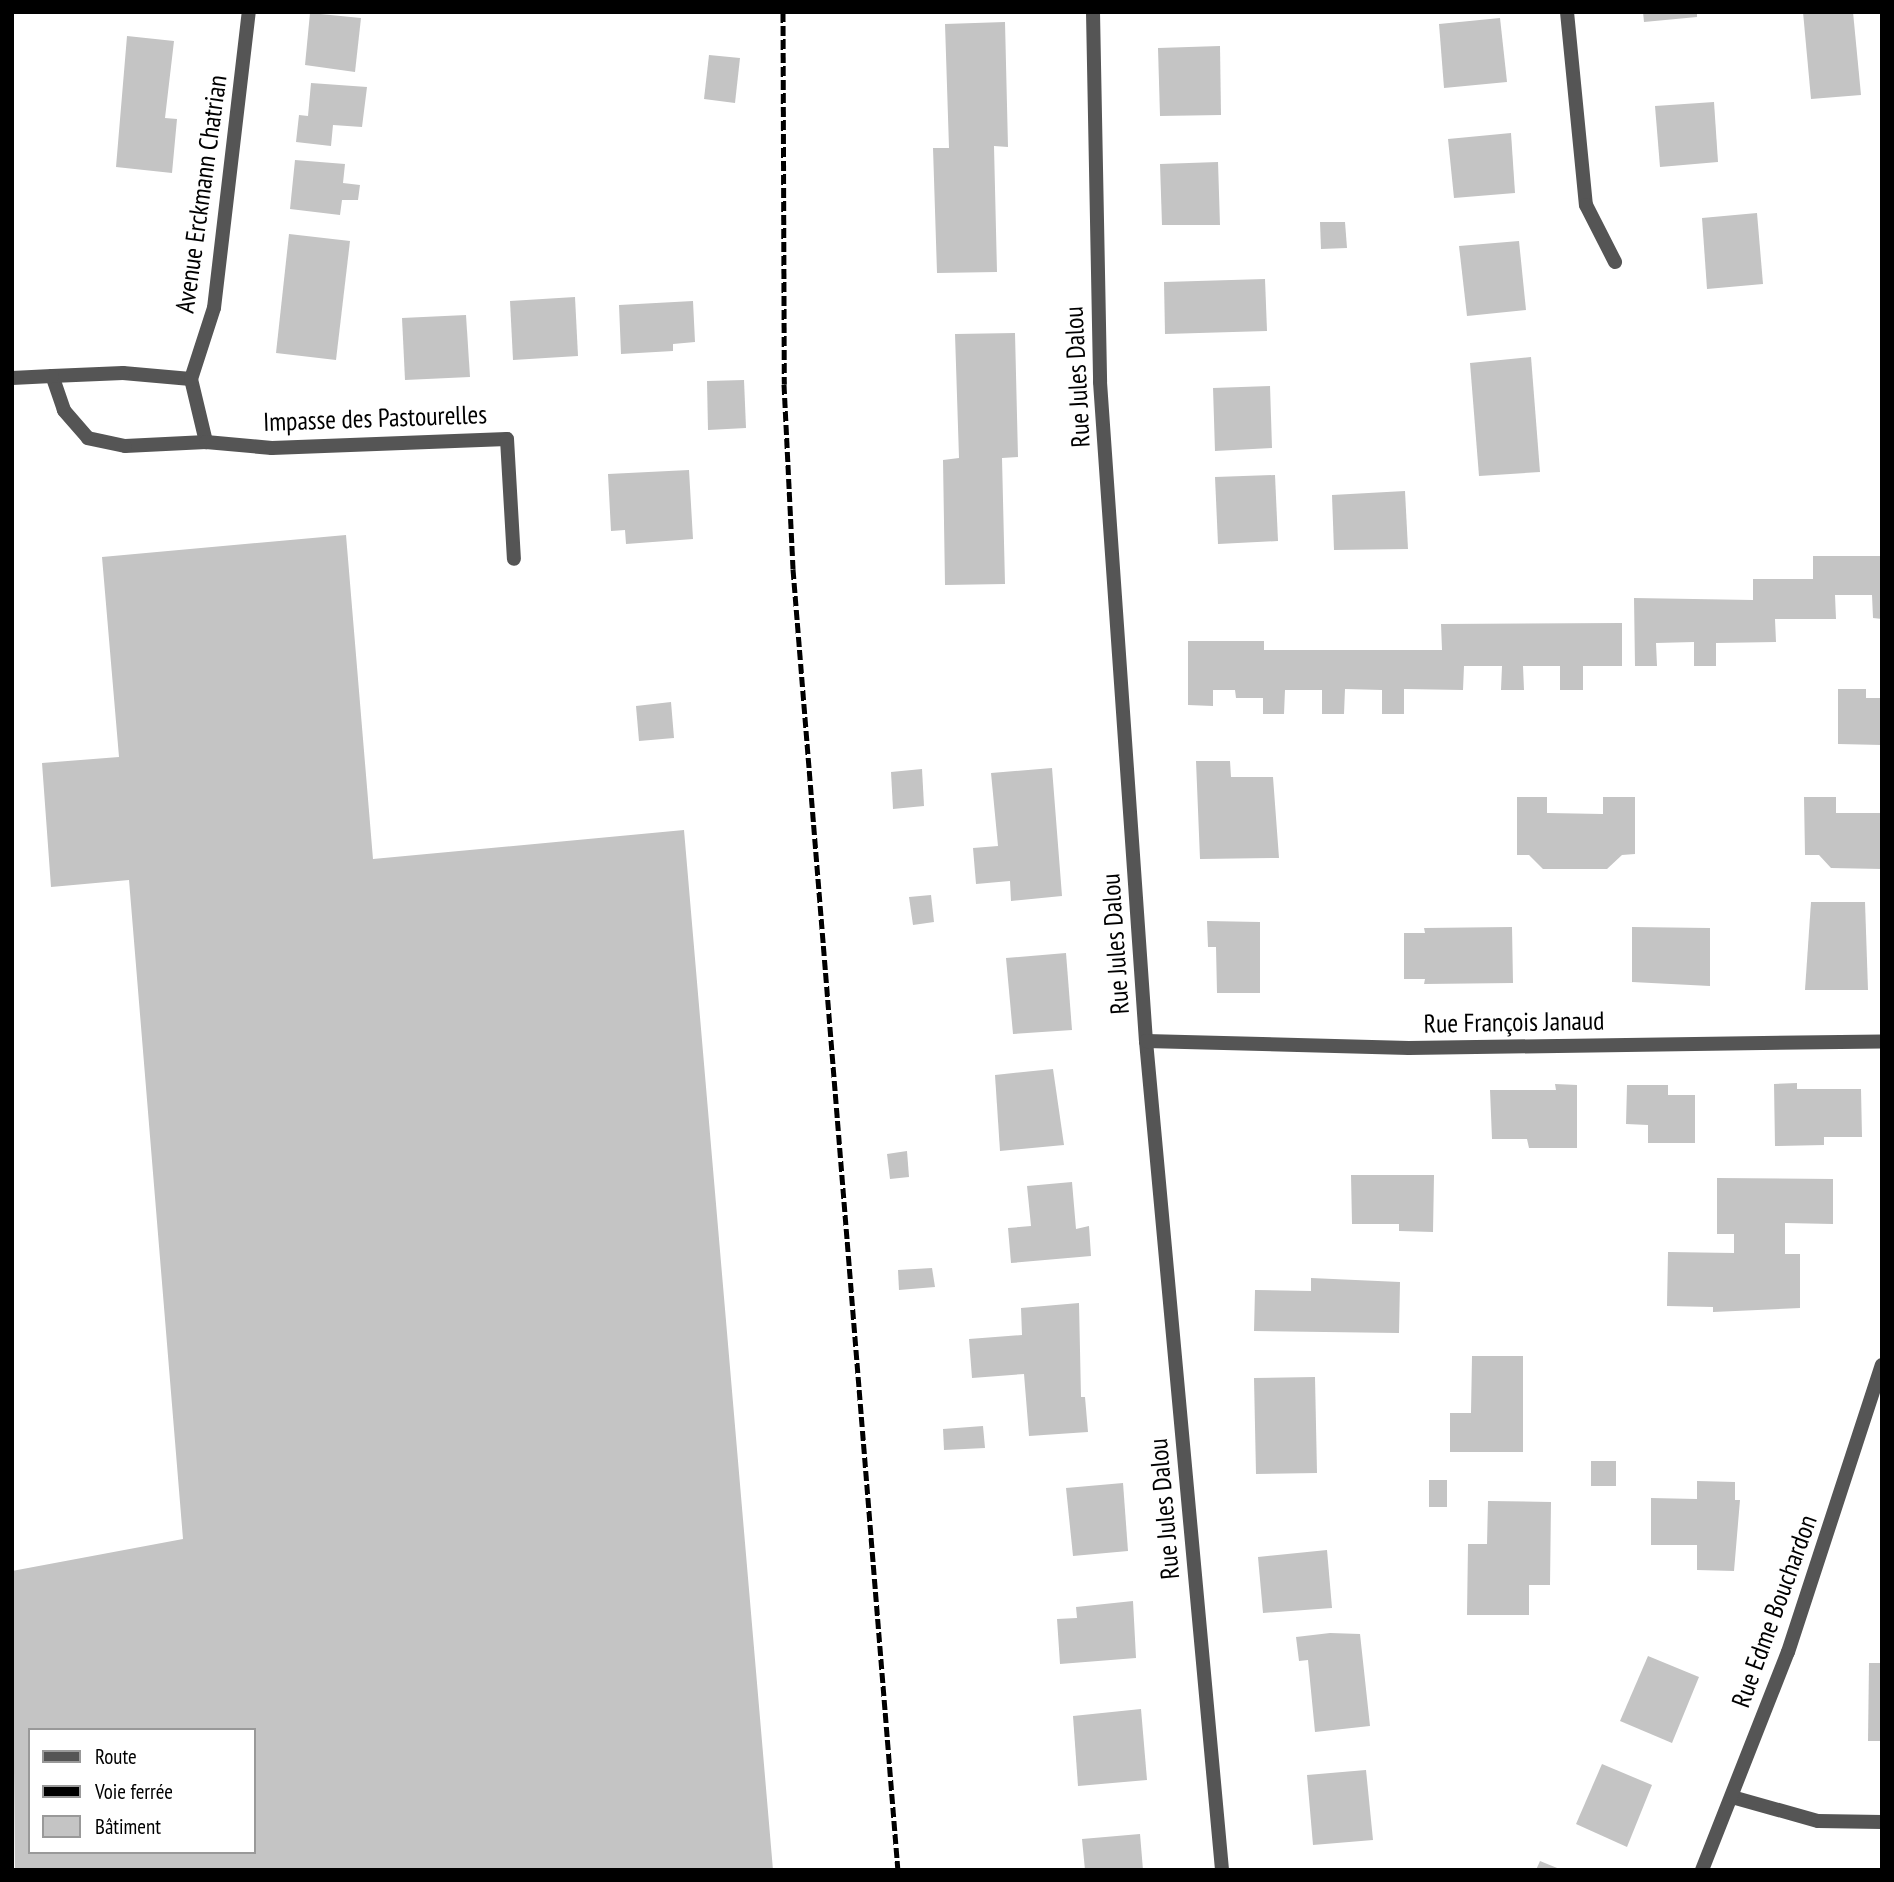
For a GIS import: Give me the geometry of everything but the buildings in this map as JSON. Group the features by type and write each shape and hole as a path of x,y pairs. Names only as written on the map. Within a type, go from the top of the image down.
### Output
{"street":[{"name":"Avenue Erckmann Chatrian","path":"191,379 214,308 249,12"},
{"name":"Rue Jules Dalou","path":"1093,12 1100,382 1146,1041 1222,1870"},
{"path":"1567,12 1586,205 1615,262"},
{"path":"12,378 123,373 191,379 206,442"},
{"name":"Impasse des Pastourelles","path":"52,376 64,410 88,438 125,446 206,442 272,448 507,439 514,559"},
{"name":"Rue François Janaud","path":"1146,1041 1409,1048 1882,1041"},
{"name":"Rue Edme Bouchardon","path":"1702,1870 1788,1652 1882,1365"},
{"path":"1732,1797 1818,1821 1882,1822"}],"railway":[{"path":"783,12 784,384 793,569 898,1870"}]}
